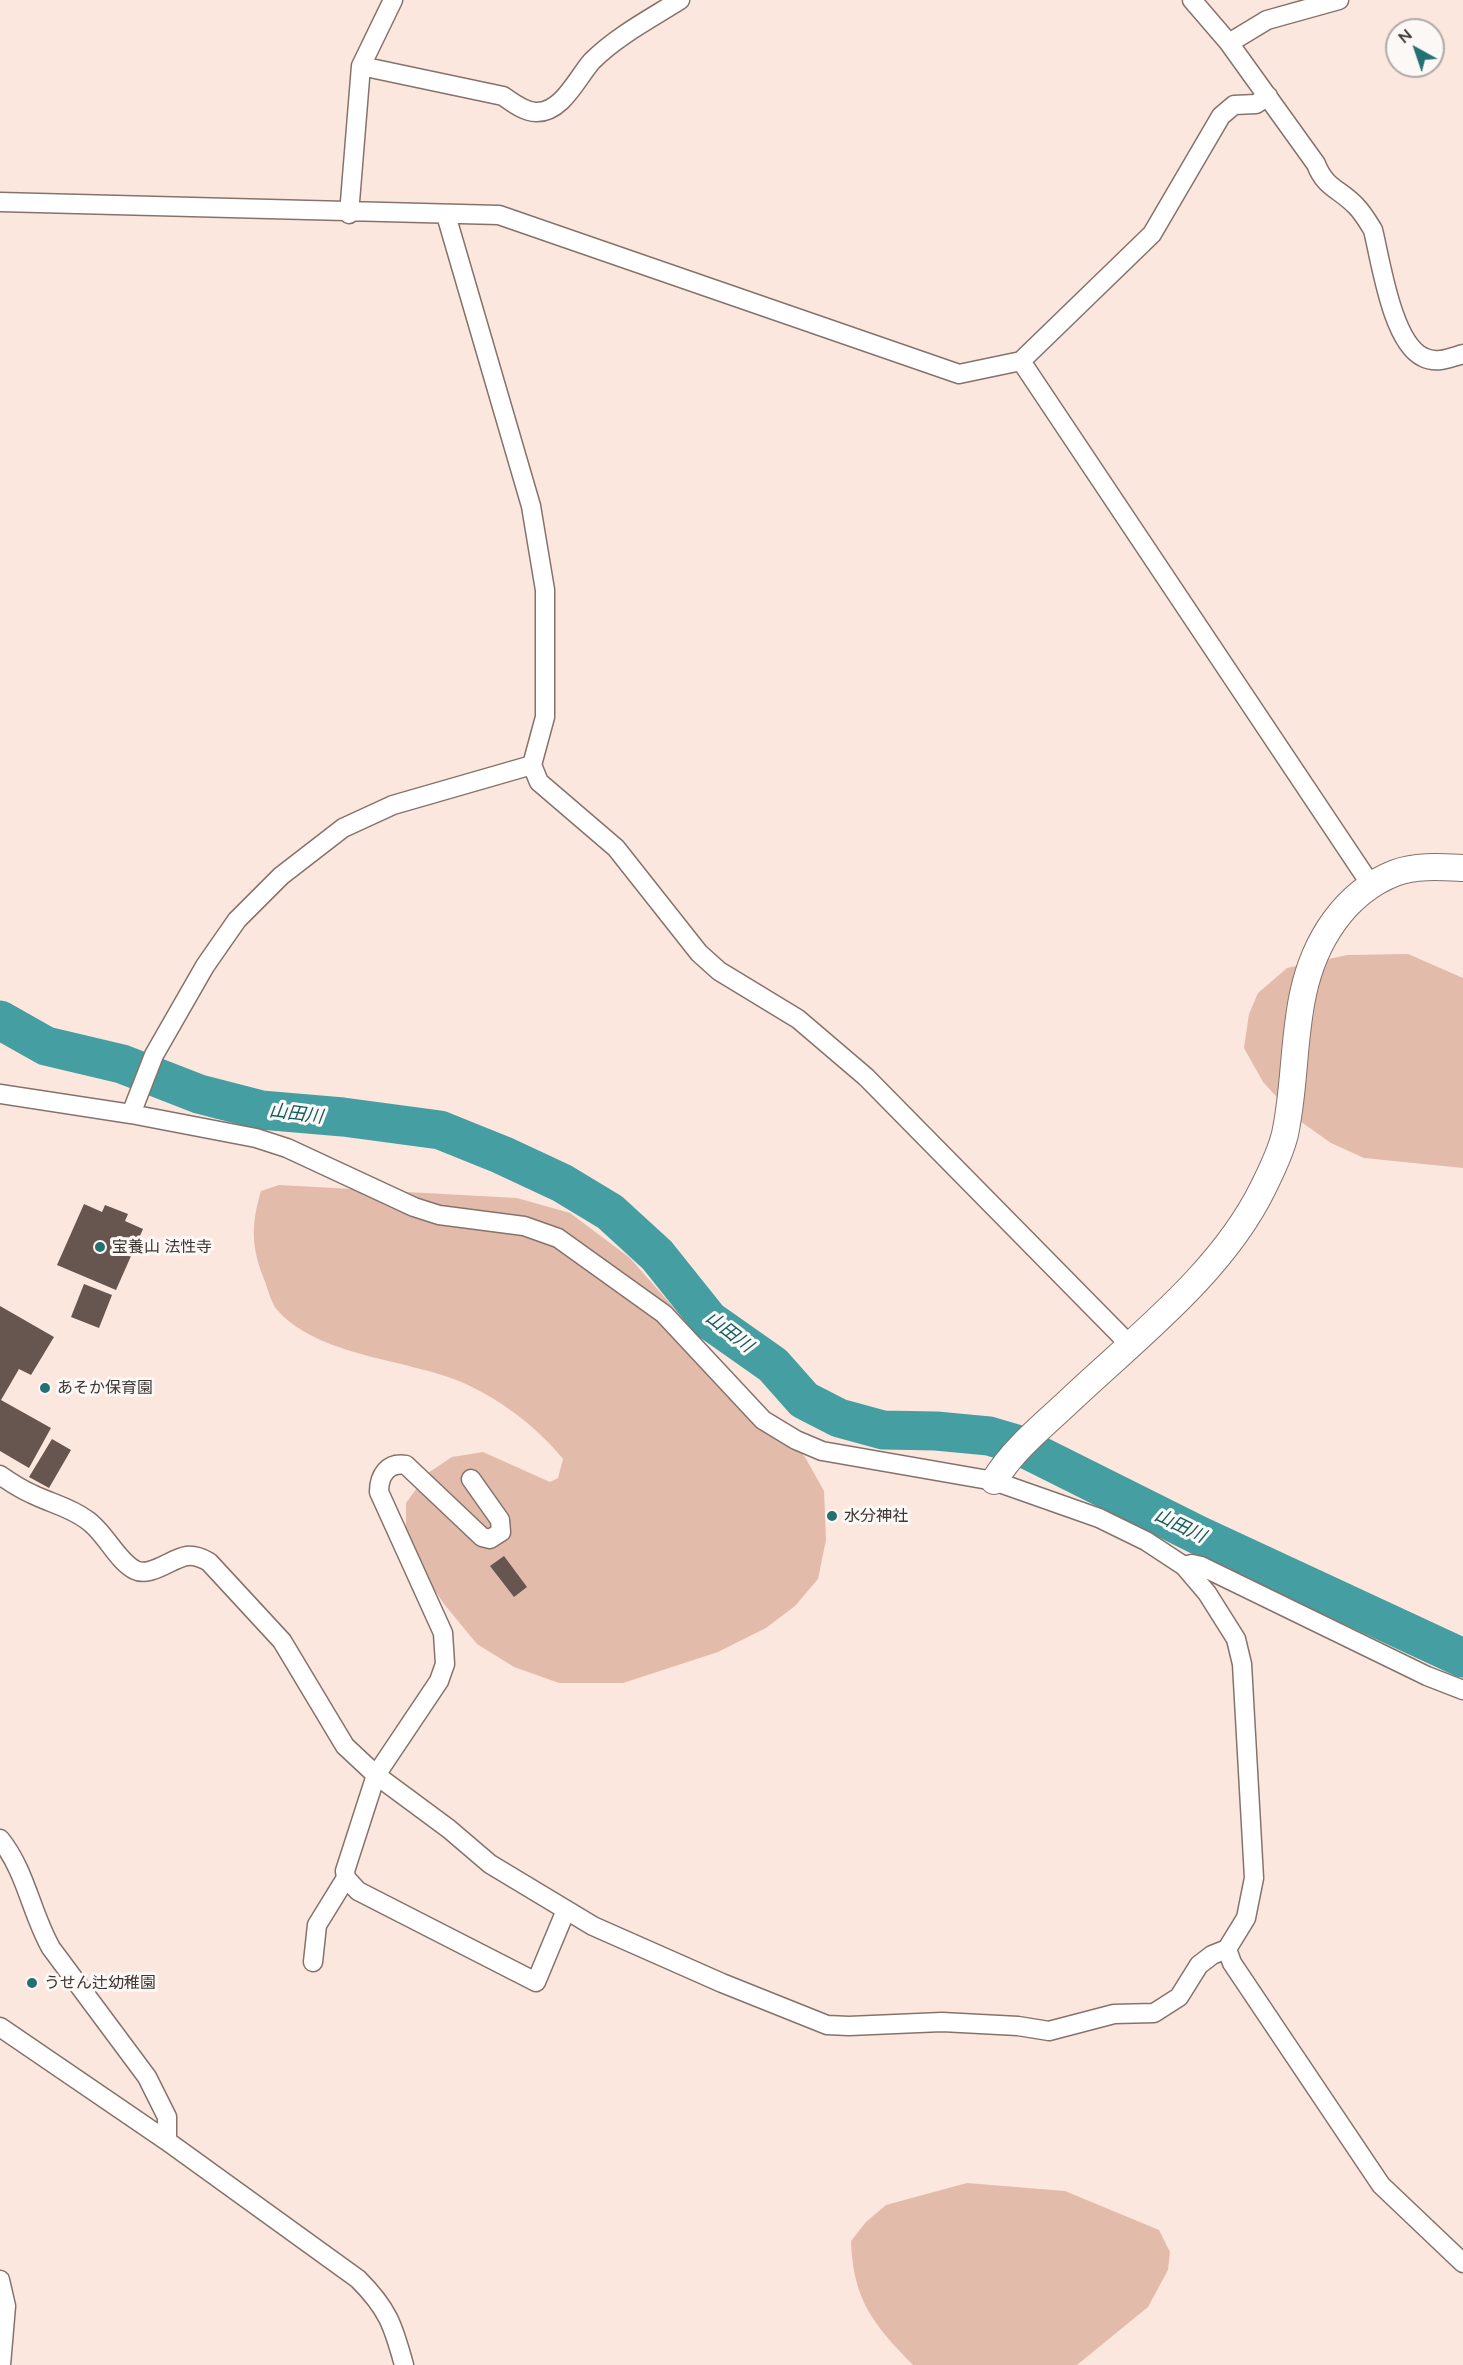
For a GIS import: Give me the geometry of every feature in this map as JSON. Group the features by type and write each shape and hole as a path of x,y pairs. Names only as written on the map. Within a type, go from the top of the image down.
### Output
{"street":[{"path":"350,214 361,66 393,0"},
{"path":"361,66 503,96 523,109 536,112 550,109 560,102 592,62 611,44 680,0"},
{"path":"1192,0 1229,43 1268,96 1316,164 1322,180 1355,205 1373,230 1397,324 1409,347 1424,358 1443,360 1463,354"},
{"path":"1229,43 1267,20 1339,0"},
{"path":"0,202 350,214 499,215 959,374 1021,361 1152,234 1221,116 1234,105 1256,104 1268,96"},
{"path":"446,215 531,507 545,590 545,717 532,765 539,782 616,848 699,952 719,971 798,1019 866,1077 1130,1344"},
{"path":"1021,361 1371,885"},
{"path":"133,1106 154,1056 205,966 237,920 281,876 343,828 393,805 532,765"},
{"path":"998,1474 1046,1422 1209,1269 1239,1230 1263,1188 1285,1135 1302,995 1311,964 1326,933 1341,910 1371,885 1397,872 1429,867 1463,868"},
{"path":"0,1094 133,1106 287,1148 414,1207 439,1215 524,1226 558,1238 664,1314 763,1420 796,1440 822,1451 998,1474 1146,1541 1184,1566 1225,1619 1236,1639 1242,1664 1254,1878 1246,1918 1227,1949 1212,1955 1199,1965 1179,1997 1154,2013 1114,2013 1049,2031 1018,2026 942,2022 827,2025 722,1983 593,1926 490,1864 449,1829 376,1775 345,1746 282,1641 209,1562 195,1556 186,1556 147,1571 136,1571 127,1564 105,1535 87,1519 65,1507 31,1494 0,1475"},
{"path":"471,1479 500,1520 501,1532 490,1539 483,1537 406,1466 399,1464 386,1470 379,1483 379,1492 443,1633 446,1649 445,1664 439,1681 376,1775 345,1871 346,1878 358,1891 536,1982 566,1910"},
{"path":"1184,1566 1192,1564 1220,1575 1427,1676 1463,1690"},
{"path":"0,1839 12,1855 39,1926 51,1948 147,2077 166,2117 167,2140"},
{"path":"313,1962 317,1924 346,1878"},
{"path":"1227,1949 1232,1963 1381,2185 1463,2264"},
{"path":"0,2027 167,2140 358,2279 379,2299 392,2322 404,2365"},
{"path":"0,2280 6,2306 1,2365"}],"shaded area":[{"path":"1408,954 1463,978 1463,1168 1364,1158 1331,1143 1297,1119 1263,1082 1244,1048 1249,1014 1258,993 1287,968 1347,955"},
{"path":"279,1185 517,1198 570,1213 630,1258 805,1457 824,1491 826,1540 818,1579 795,1606 766,1628 718,1652 623,1683 559,1683 514,1667 477,1644 444,1604 406,1547 406,1503 428,1473 452,1457 483,1452 550,1482 558,1478 563,1459 529,1424 502,1404 474,1388 437,1374 339,1347 296,1327 279,1312 272,1301 260,1267 255,1246 254,1225 261,1191"},
{"path":"967,2183 1065,2191 1159,2230 1170,2252 1168,2270 1148,2307 1077,2365 913,2365 887,2337 868,2310 856,2280 851,2241 866,2222 886,2205"}],"building":[{"name":"宝養山 法性寺","path":"84,1204 102,1212 105,1205 128,1214 125,1221 143,1229 116,1290 57,1265"},
{"path":"84,1284 112,1295 99,1328 71,1317"},
{"path":"0,1306 54,1337 31,1375 19,1369 1,1400 51,1428 29,1468 0,1451"},
{"path":"52,1439 71,1450 49,1488 29,1477"},
{"path":"504,1556 527,1587 514,1597 490,1566"}],"waterway":[{"name":"山田川","path":"0,1020 46,1046 122,1064 199,1094 261,1110 343,1117 440,1130 502,1155 562,1183 610,1212 657,1255 709,1320 773,1365 804,1400 839,1418 883,1430 936,1431 989,1436 1016,1444 1198,1535 1463,1658"}],"place":[{"name":"宝養山 法性寺","path":"100,1247"},
{"name":"あそか保育園","path":"45,1388"},
{"name":"水分神社","path":"832,1516"},
{"name":"うせん辻幼稚園","path":"32,1983"}]}
